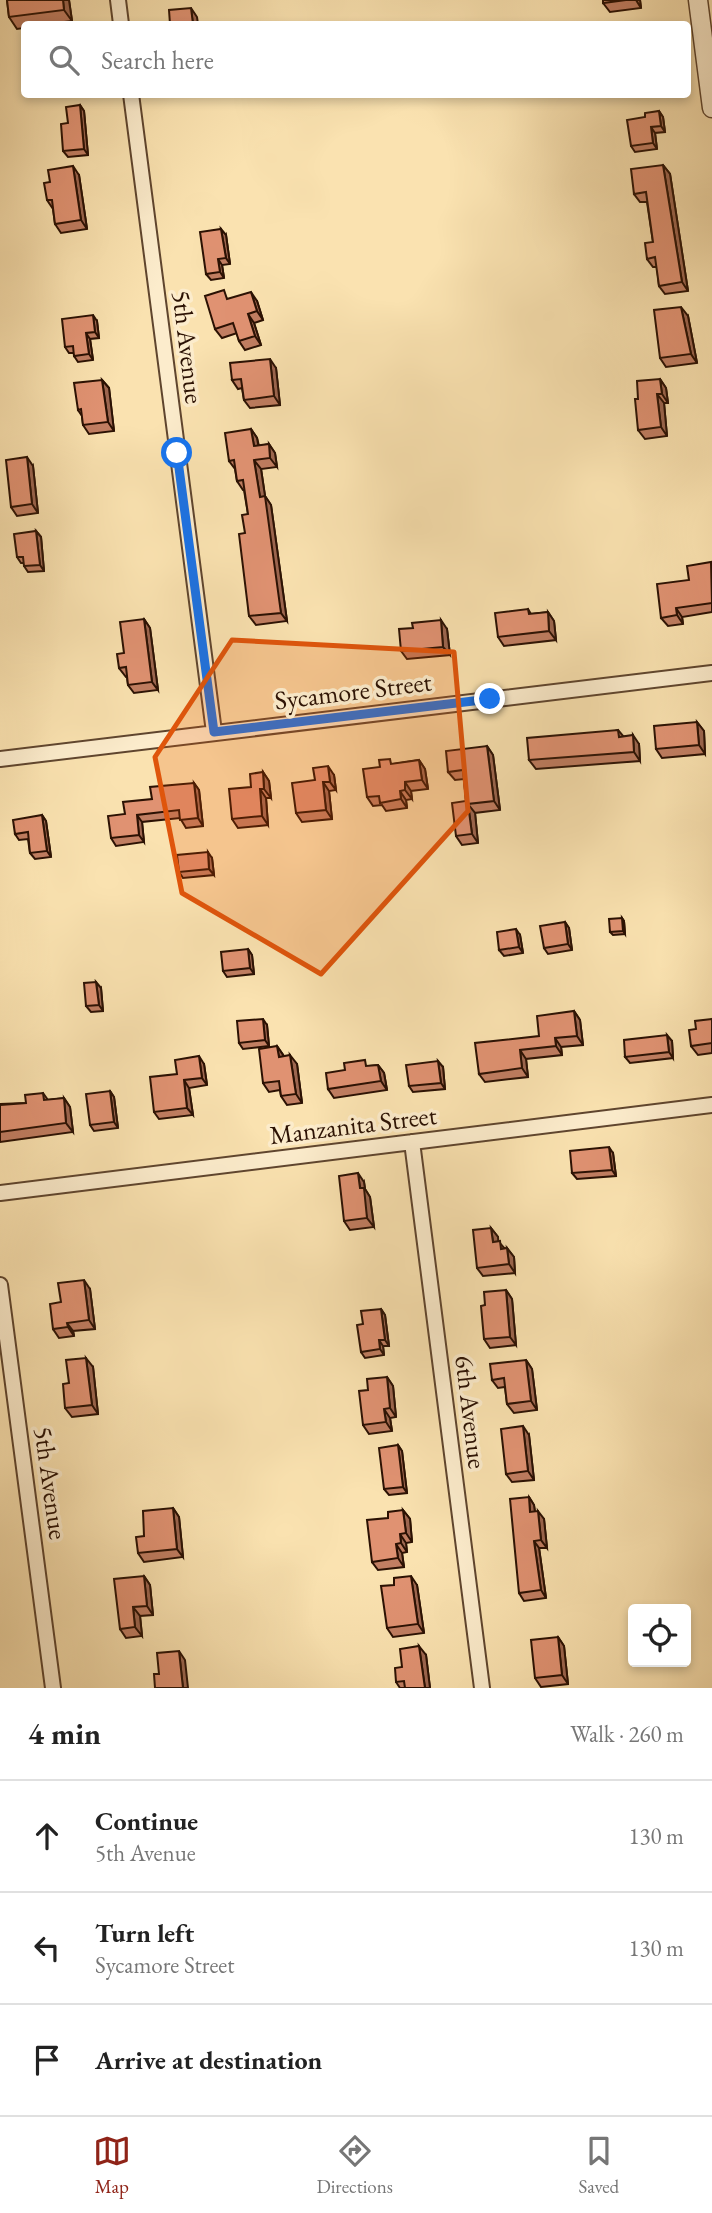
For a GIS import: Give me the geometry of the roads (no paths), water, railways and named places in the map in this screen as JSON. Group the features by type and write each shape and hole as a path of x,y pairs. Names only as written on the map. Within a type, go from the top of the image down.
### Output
{"street":[{"path":"118,0 121,21"},
{"path":"698,0 712,108"},
{"name":"5th Avenue","path":"132,98 214,732"},
{"name":"Sycamore Street","path":"0,759 712,673"},
{"name":"Manzanita Street","path":"0,1193 712,1105"},
{"name":"6th Avenue","path":"412,1142 482,1688"},
{"name":"5th Avenue","path":"0,1285 53,1688"}]}
